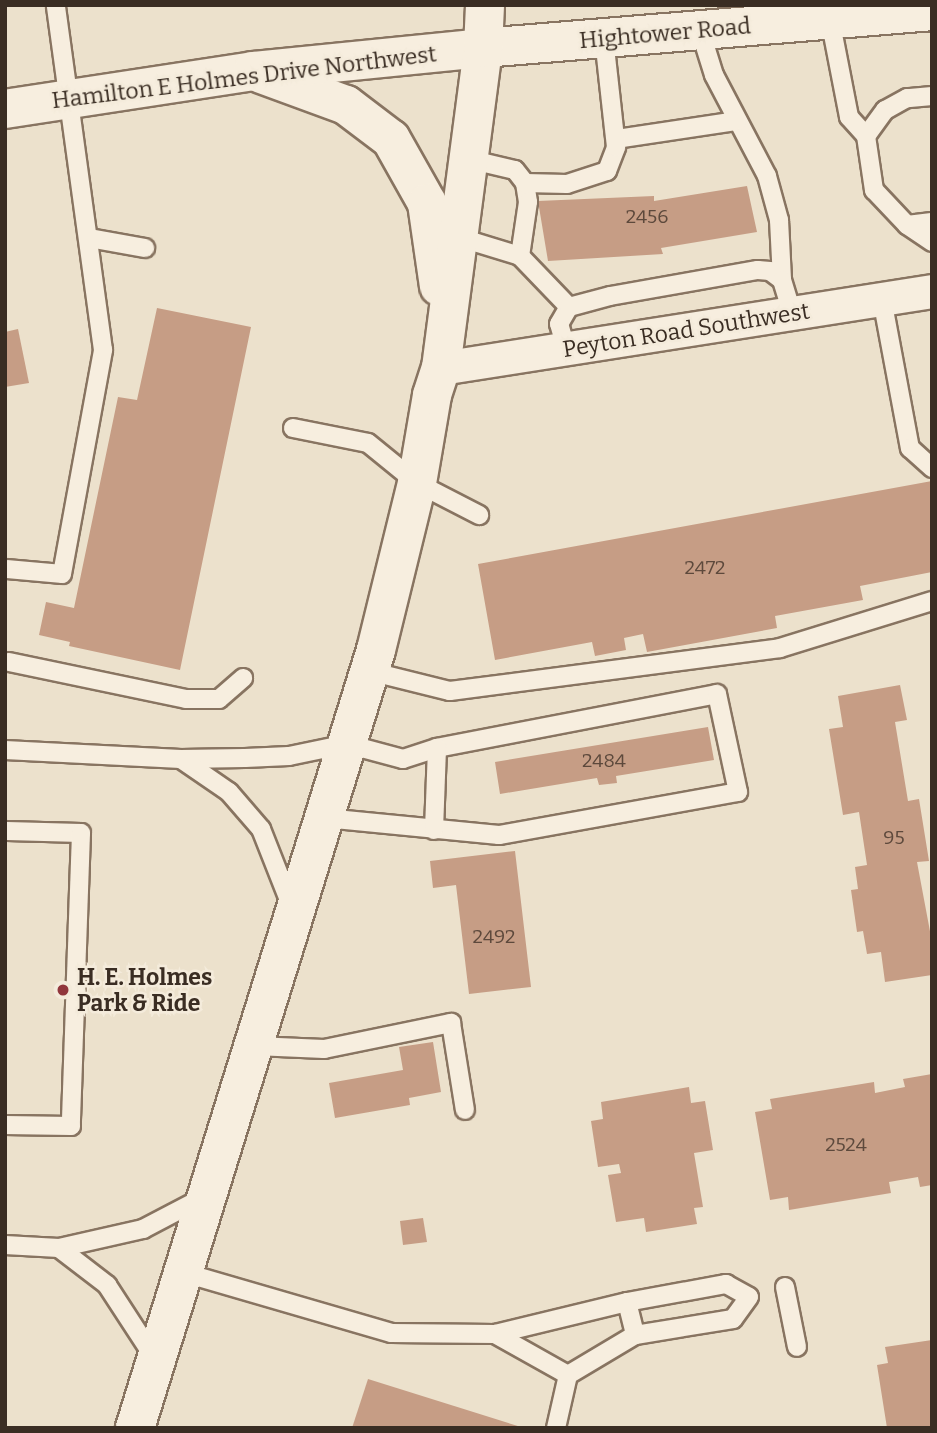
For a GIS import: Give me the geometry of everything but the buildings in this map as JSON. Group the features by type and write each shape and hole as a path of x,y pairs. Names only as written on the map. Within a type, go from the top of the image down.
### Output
{"main road":[{"path":"135,1428 369,671 417,483 432,395 441,368 483,48 485,5"},
{"name":"Hightower Road","path":"483,48 830,19 872,11 932,11"},
{"name":"Hamilton E Holmes Drive Northwest","path":"5,109 253,71 483,48"},
{"path":"253,71 346,105 391,139 427,203 446,330"}],"street":[{"name":"Peyton Road Southwest","path":"441,368 932,291"}],"lane":[{"path":"7,569 62,574 103,350 56,5"},
{"path":"830,19 849,117 866,136 874,190 907,225 932,242"},
{"path":"700,30 714,75 767,176 779,220 782,280 792,313"},
{"path":"525,183 567,184 607,171 616,147 604,38"},
{"path":"866,136 886,110 907,97 932,96"},
{"path":"615,139 737,121"},
{"path":"468,159 515,170 525,183 528,202 520,256"},
{"path":"907,225 932,222"},
{"path":"458,237 520,256 569,307"},
{"path":"89,238 145,248"},
{"path":"566,348 559,324 569,307 610,296 758,270 770,271 782,280"},
{"path":"882,299 910,448 932,468"},
{"path":"293,428 368,443 417,483 479,514"},
{"path":"369,671 450,691 780,648 932,601"},
{"path":"9,662 186,699 219,699 243,678"},
{"path":"5,750 181,759 289,756 347,744 403,759 437,748 718,694 738,792 499,835 325,818"},
{"path":"434,830 437,748"},
{"path":"181,759 229,792 261,830 295,916"},
{"path":"5,831 82,833 71,1126 5,1125"},
{"path":"255,1046 324,1049 451,1023 465,1110"},
{"path":"5,1245 59,1248 143,1229 209,1194"},
{"path":"59,1248 107,1285 157,1361"},
{"path":"185,1273 391,1333 495,1334 627,1302 726,1284 749,1297 733,1319 635,1335 568,1375 556,1428"},
{"path":"785,1287 797,1347"},
{"path":"627,1302 635,1335"},
{"path":"495,1334 568,1375"}],"place":[{"name":"H. E. Holmes Park & Ride","path":"63,990"}]}
